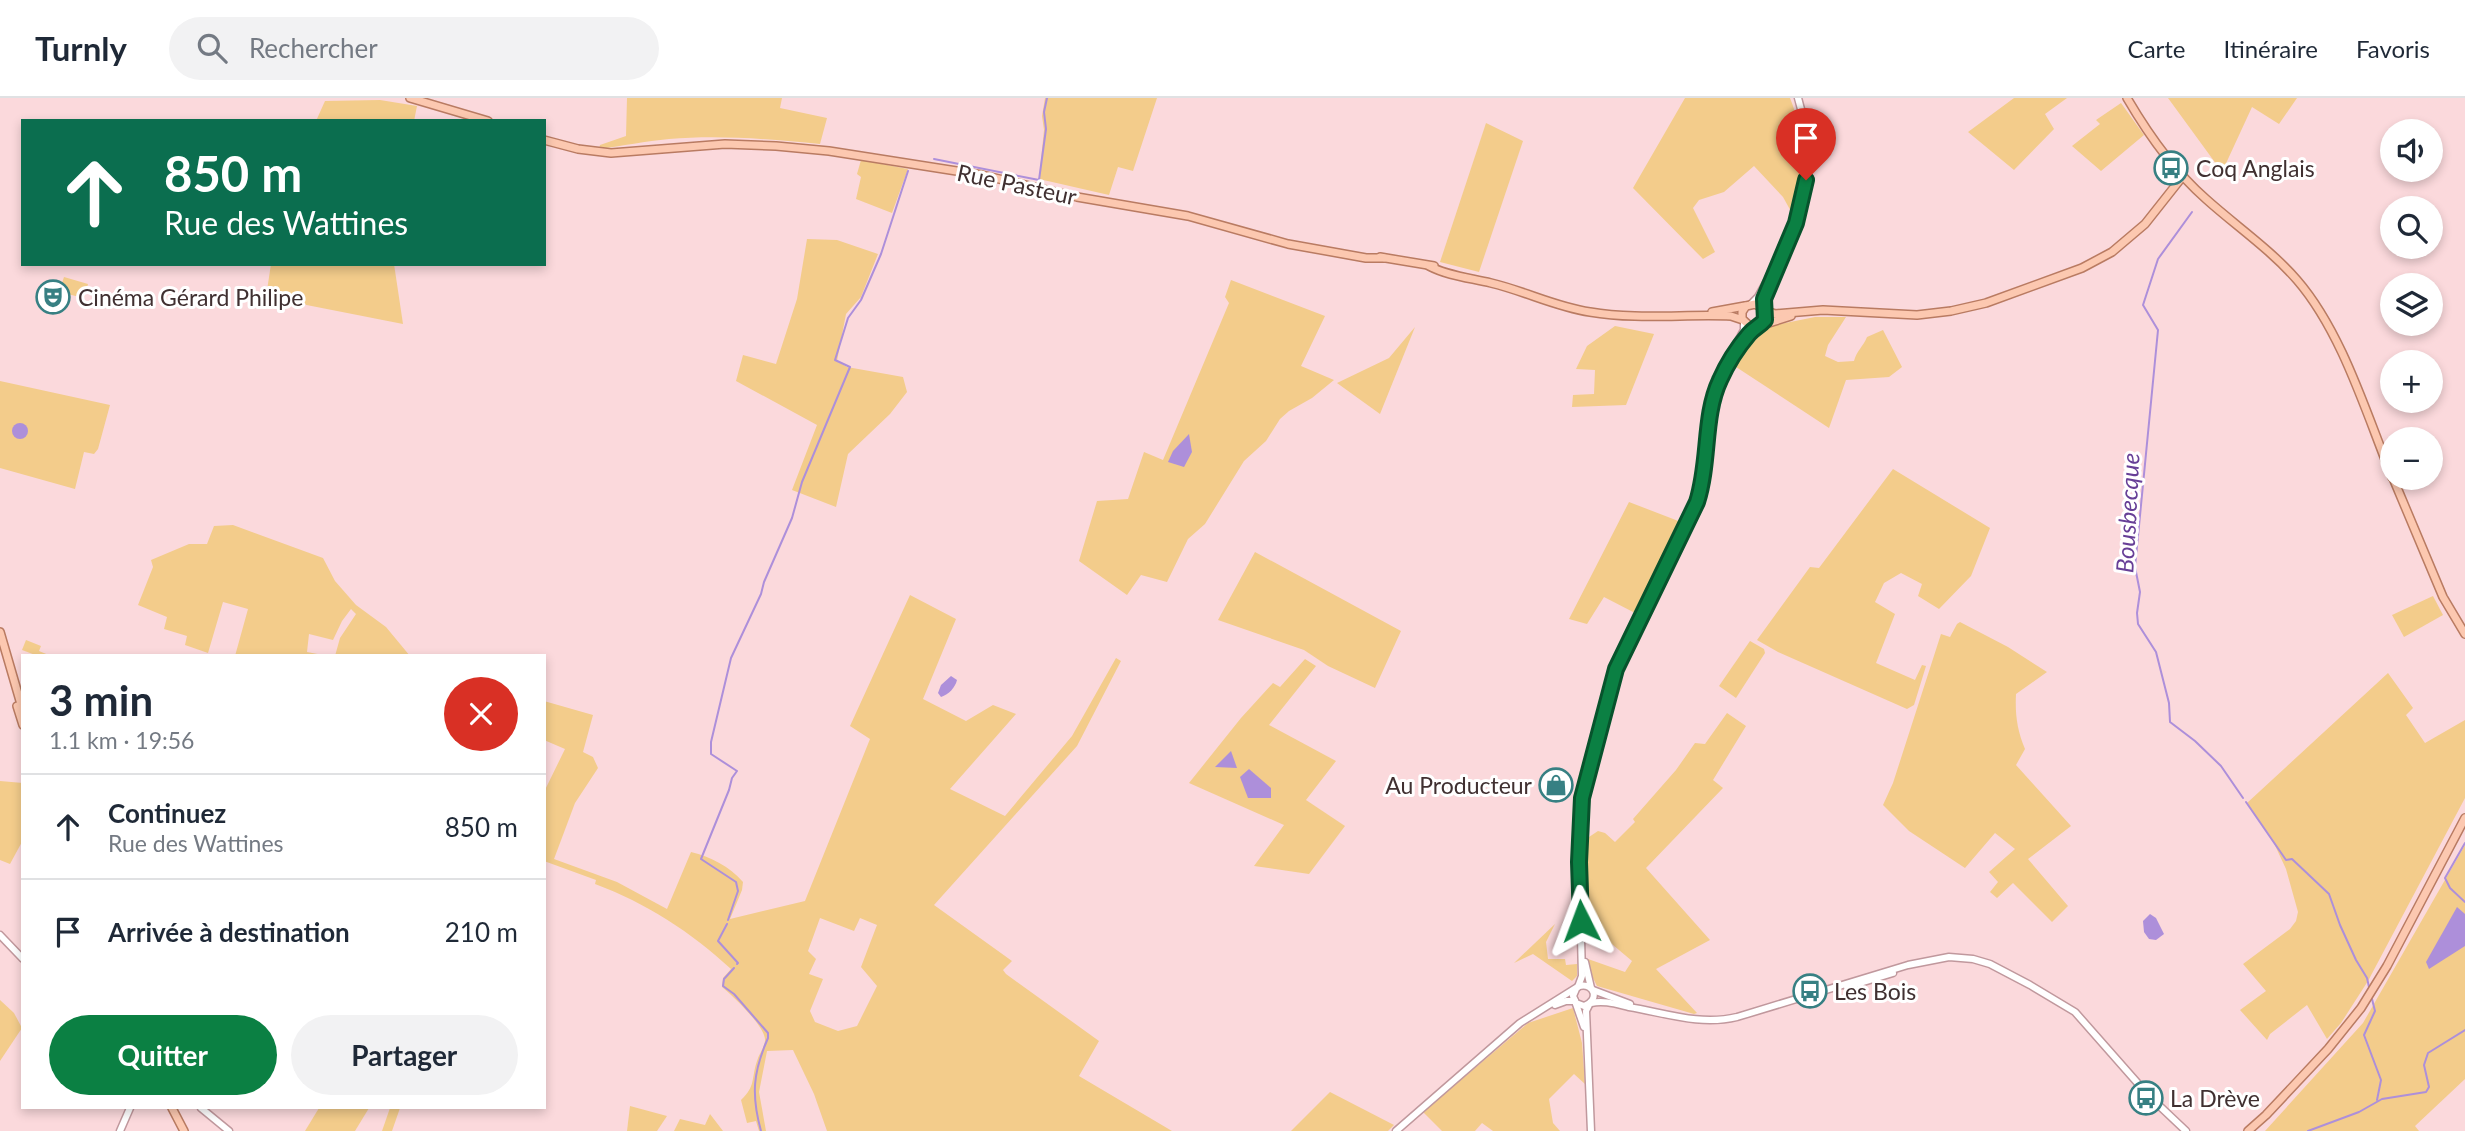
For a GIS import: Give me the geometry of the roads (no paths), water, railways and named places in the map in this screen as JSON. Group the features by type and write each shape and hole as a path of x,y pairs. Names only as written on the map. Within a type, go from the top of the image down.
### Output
{"main road":[{"path":"411,98 483,119"},
{"path":"2127,98 2185,178 2277,259 2314,302 2338,347 2380,446"},
{"name":"Rue Pasteur","path":"546,140 594,151 642,151 669,145 803,148 953,170 1077,197 1188,216 1272,241 1334,252 1369,254 1450,269 1558,305 1590,312 1625,316 1733,316 1743,322"},
{"path":"1812,311 1758,326 1748,326 1743,322 1742,312 1749,305 1774,314 1812,311 1917,315 1986,303 2104,258 2139,231 2185,178"},
{"name":"Rue Pasteur","path":"1687,315 1749,305"},
{"path":"1758,326 1765,318 1764,309"},
{"path":"2398,490 2441,592 2465,634"},
{"path":"0,632 1,645 21,705"},
{"path":"9,668 21,717"},
{"path":"2248,1131 2338,1038 2365,1003 2465,818"},
{"path":"173,1109 184,1131"},
{"path":"2254,1131 2266,1115"}],"street":[{"path":"1764,309 1764,299 1796,223 1805,187 1807,141 1798,98"},
{"path":"1749,305 1758,297 1777,265"},
{"path":"1588,1050 1583,1022 1573,996 1582,976 1579,873 1584,792 1620,657 1697,502 1706,468 1710,413 1719,381 1744,330 1743,322"},
{"path":"1719,381 1749,333 1758,326"},
{"path":"0,935 21,957"},
{"path":"1582,942 1594,997 1586,1012 1591,1131"},
{"path":"1533,1014 1565,1001 1581,1006 1606,1002 1687,1019 1715,1021 1932,960 1964,957 1985,962 2075,1012 2185,1131"},
{"path":"1396,1131 1533,1014 1583,985 1652,1011"},
{"path":"120,1131 131,1109"},
{"path":"202,1109 229,1131"}],"waterway":[{"path":"934,159 1039,180 1047,98"},
{"path":"728,920 738,891 736,882 701,859 737,771 711,754 711,742 731,658 761,594 792,518 802,482 850,367 835,360 848,318 861,300 881,254 908,171"},
{"name":"Bousbecque","path":"2192,212 2158,259 2143,305 2158,330 2135,567 2140,592 2137,613 2138,624 2156,652 2169,703 2170,722 2221,766 2243,798"},
{"name":"Bousbecque","path":"2246,802 2286,860 2292,859 2329,894 2340,925 2369,987"},
{"path":"2465,843 2445,878 2450,888 2465,902"},
{"path":"727,924 718,941 737,964"},
{"path":"734,968 724,979 723,986 734,994 768,1033 755,1084 761,1131"},
{"name":"Bousbecque","path":"2372,999 2375,1011 2364,1035 2381,1080 2377,1100"},
{"path":"2308,1131 2359,1112 2382,1099 2426,1092 2429,1087 2424,1065 2428,1053 2465,1030"}],"place":[{"name":"Coq Anglais","path":"2171,168"},
{"name":"Cinéma Gérard Philipe","path":"53,297"},
{"name":"Au Producteur","path":"1556,785"},
{"name":"Les Bois","path":"1810,991"},
{"name":"La Drève","path":"2146,1098"}]}
